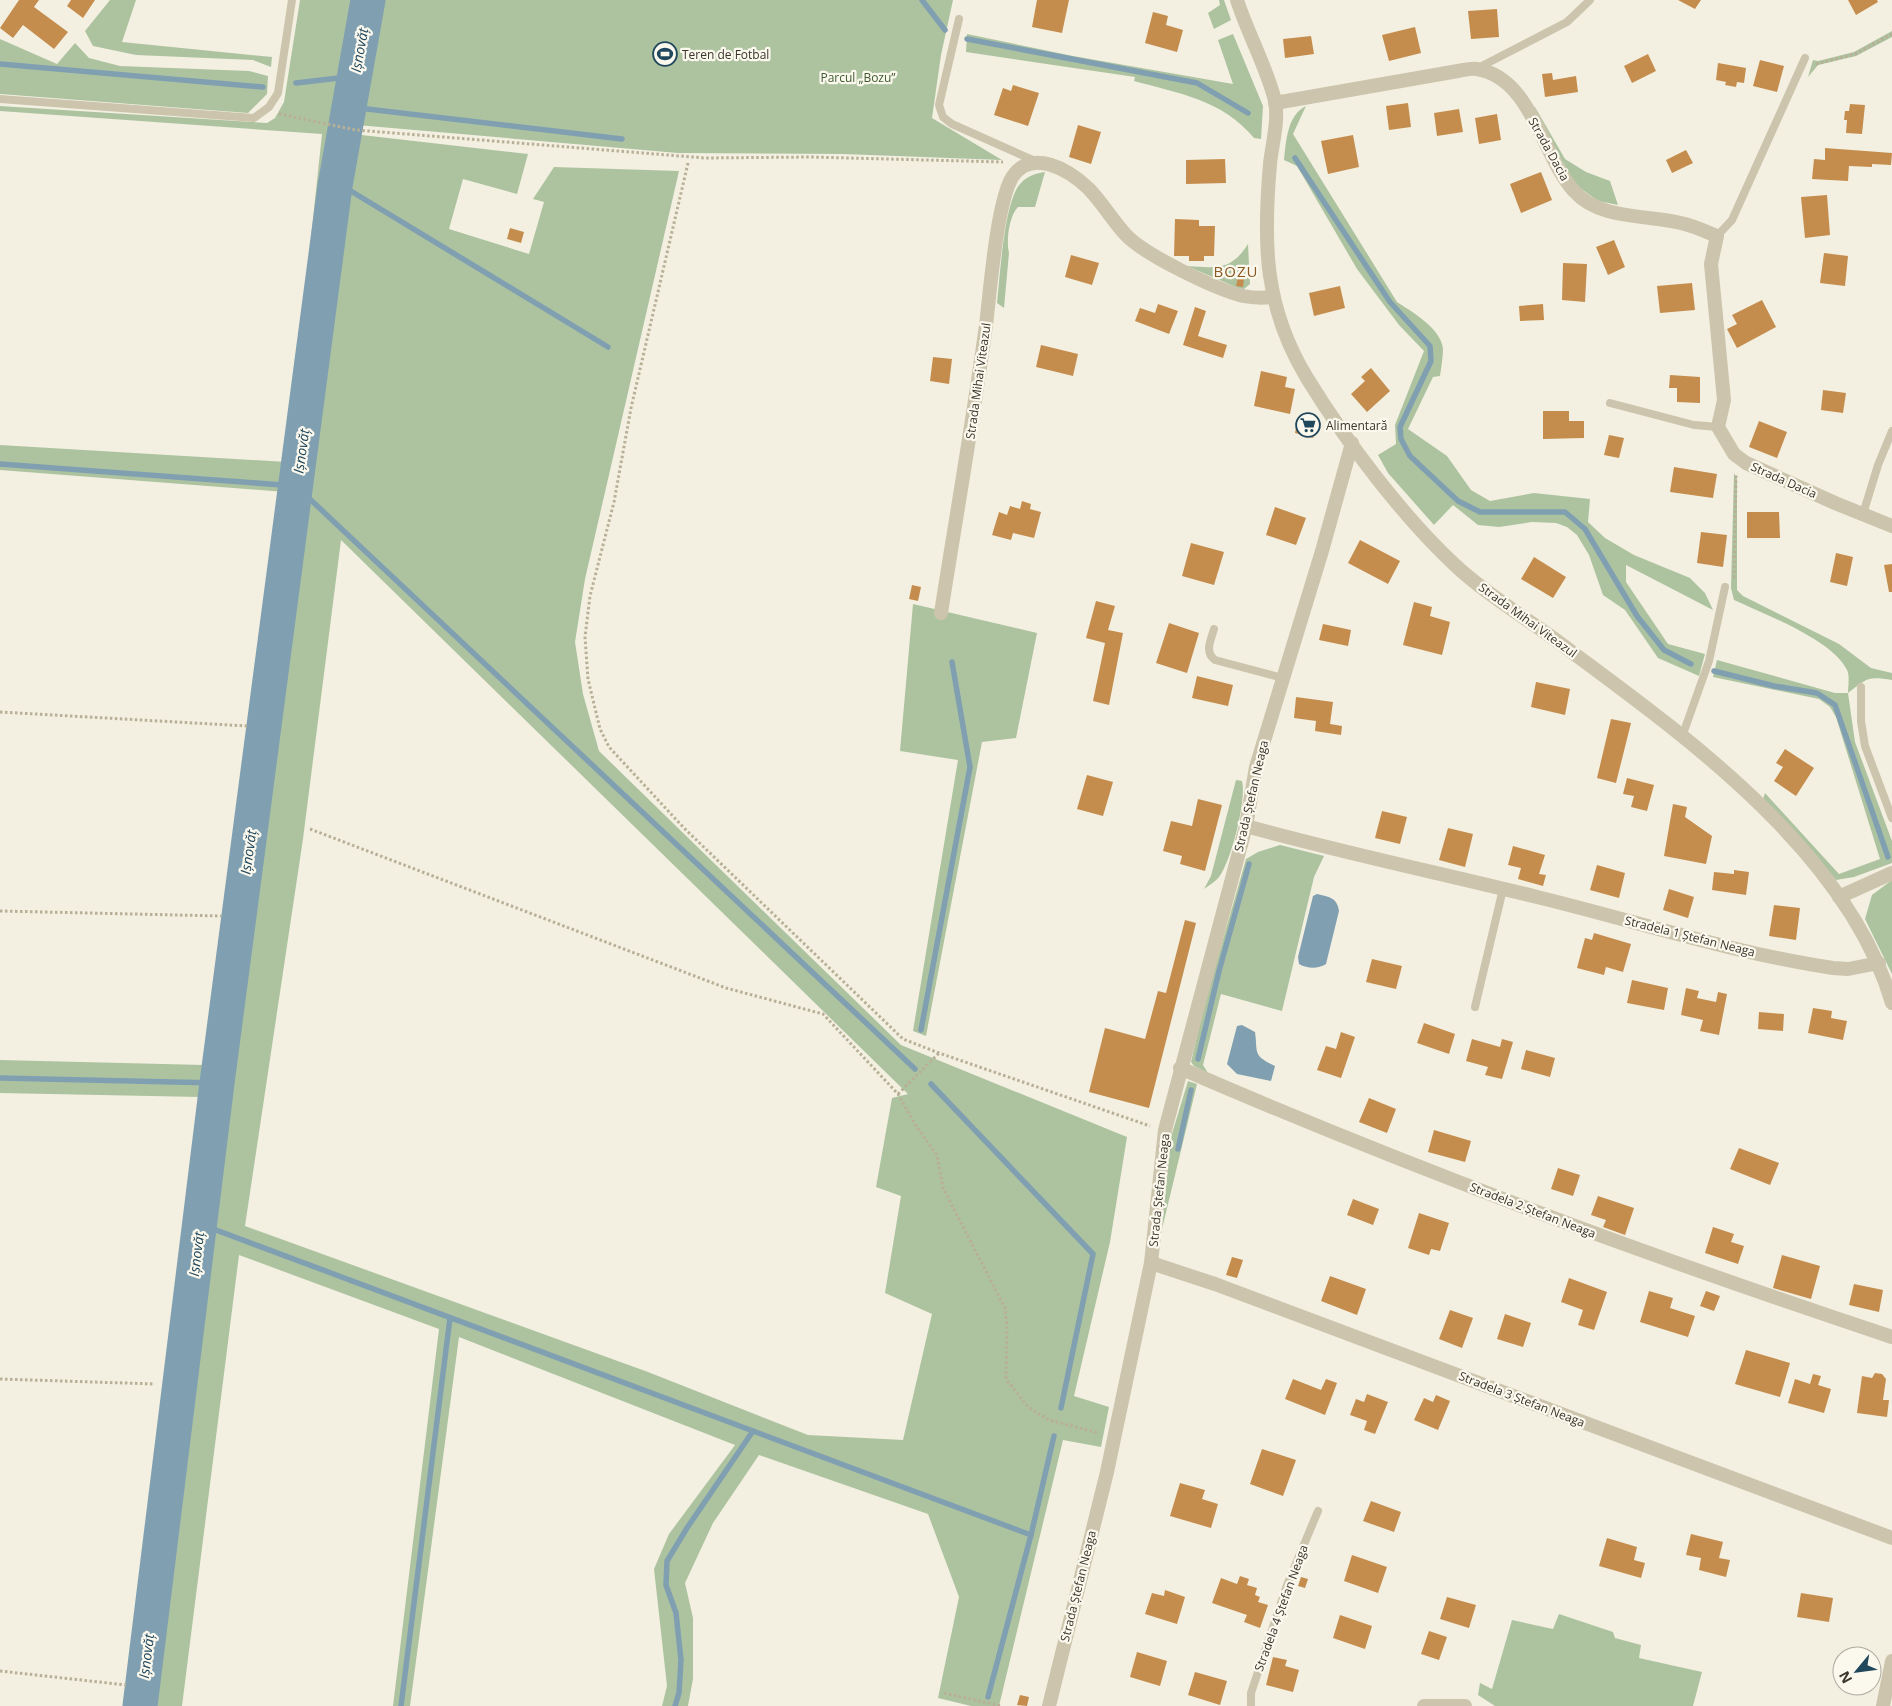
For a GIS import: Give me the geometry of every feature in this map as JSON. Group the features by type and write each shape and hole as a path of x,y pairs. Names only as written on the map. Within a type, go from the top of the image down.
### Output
{"street":[{"name":"Strada Mihai Viteazul","path":"1237,0 1275,103 1266,247 1273,297 1279,323 1290,348 1308,380 1352,443 1421,530 1458,568 1682,734 1784,830 1839,896 1858,924 1879,963 1892,1003"},
{"path":"1275,103 1476,69"},
{"name":"Strada Dacia","path":"1476,69 1495,75 1510,86 1539,128 1574,191 1590,205 1606,210 1685,224 1717,236"},
{"path":"1022,168 1036,162 1053,165 1074,176 1089,188 1127,236 1143,249 1230,292 1254,298 1273,297"},
{"name":"Strada Mihai Viteazul","path":"941,613 979,378 1002,207 1013,176 1022,168"},
{"path":"1717,236 1711,264 1724,400 1718,428"},
{"name":"Strada Dacia","path":"1718,428 1725,441 1740,459 1892,526"},
{"name":"Strada Ștefan Neaga","path":"1049,1706 1114,1437 1151,1263 1165,1130 1246,826 1256,767 1322,551 1352,443"},
{"name":"Stradela 1 Ștefan Neaga","path":"1246,826 1330,849 1503,889 1731,948 1816,966 1848,969 1879,963"},
{"path":"1839,896 1892,873"},
{"name":"Stradela 2 Ștefan Neaga","path":"1180,1068 1296,1118 1512,1202 1725,1282 1892,1337"},
{"name":"Stradela 3 Ștefan Neaga","path":"1151,1263 1225,1288 1892,1538"},
{"path":"1884,1706 1892,1661"},
{"path":"1424,1706 1465,1706"}],"lane":[{"path":"0,99 254,118 269,107 278,93 292,0"},
{"path":"1476,69 1567,22 1590,0"},
{"path":"959,19 939,105 943,116 952,124 1036,162"},
{"path":"1717,236 1732,220 1806,58"},
{"path":"1610,403 1694,425 1718,428"},
{"path":"1863,514 1878,465 1892,431"},
{"path":"1682,734 1709,660 1726,587"},
{"path":"1214,629 1208,651 1209,656 1215,660 1283,678"},
{"path":"1861,687 1861,721 1865,746 1892,818"},
{"path":"1475,1007 1503,889"},
{"name":"Stradela 4 Ștefan Neaga","path":"1251,1706 1251,1693 1284,1594 1318,1511"}],"path":[{"path":"1801,67 1855,54 1892,34"},
{"path":"322,123 356,130 705,158 810,157 1004,162 1022,168"},
{"path":"688,163 630,408 614,502 590,596 585,637 588,679 600,729 609,747 684,828 904,1039 1132,1122 1165,1130"},
{"path":"1723,600 1734,589 1736,478 1740,459"},
{"path":"0,712 247,726"},
{"path":"310,829 726,988 823,1014 898,1094 916,1126 937,1155 943,1188 1005,1308 1007,1328 1006,1379 1028,1407 1049,1420 1114,1437"},
{"path":"0,911 221,916"},
{"path":"898,1094 939,1053"},
{"path":"0,1379 155,1384"},
{"path":"0,1671 126,1685"},
{"path":"944,1693 1001,1706"}],"green space":[{"path":"110,0 136,0 122,42 272,57 271,67 253,60 136,55 93,46 85,31"},
{"name":"Parcul „Bozu”","path":"300,0 953,0 941,55 932,118 1002,160 843,154 678,153 357,125 353,134 528,154 517,194 463,179 449,229 529,254 544,202 533,199 554,167 679,171 585,579 575,642 583,694 599,751 901,1045 1127,1137 1110,1242 1074,1396 1109,1407 1101,1447 1063,1440 999,1706 971,1706 938,1698 959,1597 928,1514 759,1455 713,1523 685,1583 693,1618 693,1679 688,1706 662,1706 667,1686 654,1569 669,1534 735,1445 459,1337 410,1706 393,1706 439,1329 239,1255 182,1706 123,1706 200,1097 0,1093 0,1060 204,1065 285,492 0,470 0,445 287,462 322,134 0,111 0,106 267,123 275,118 284,102","holes":["341,540 908,1094 892,1098 876,1187 901,1196 885,1293 932,1314 903,1440 808,1435 648,1372 245,1226 303,839"]},
{"path":"1219,0 1224,0 1231,20 1214,29 1208,13 1220,5"},
{"path":"1892,31 1892,37 1856,56 1818,65 1808,77 1813,60 1818,61 1854,52"},
{"path":"967,34 1073,56 1233,84 1218,40 1233,34 1263,106 1261,139 1254,138 1242,125 1214,106 1183,94 1134,81 1135,77 966,52"},
{"path":"0,39 57,64 75,43 89,58 120,66 249,71 268,76 267,94 248,113 0,94"},
{"path":"1306,106 1293,134 1397,302 1425,321 1441,341 1443,352 1440,376 1433,377 1408,429 1447,456 1471,490 1490,501 1534,493 1590,499 1588,522 1605,538 1634,555 1690,578 1705,593 1713,610 1626,565 1626,582 1668,644 1705,654 1699,676 1658,658 1625,610 1603,595 1589,555 1577,535 1567,527 1556,523 1532,522 1499,527 1478,525 1453,505 1434,525 1388,473 1378,455 1396,444 1395,425 1424,351 1399,325 1357,269 1297,166 1284,160 1291,122 1300,110"},
{"path":"1535,107 1565,159 1586,172 1610,181 1618,205 1598,201 1576,185 1533,110"},
{"path":"1045,172 1035,207 1018,207 1010,222 1004,308 997,303 1010,205 1015,192 1026,178"},
{"path":"1248,244 1250,284 1244,289 1187,266 1222,266 1235,259"},
{"path":"1734,473 1737,479 1737,590 1743,596 1839,644 1871,668 1892,673 1892,680 1868,679 1848,693 1848,672 1828,648 1797,629 1734,600 1731,588"},
{"path":"913,604 1037,633 1016,738 982,742 926,1036 913,1031 958,760 900,751"},
{"path":"1717,660 1835,693 1848,693 1855,742 1892,841 1892,863 1854,877 1836,880 1763,799 1765,793 1839,874 1880,859 1836,717 1830,707 1819,699 1713,677"},
{"path":"1236,780 1242,781 1243,790 1240,815 1233,845 1219,877 1204,889 1211,876"},
{"path":"1280,845 1324,856 1314,877 1282,1011 1221,994 1203,1065 1208,1073 1194,1066 1191,1062 1204,1006 1246,859 1258,852"},
{"path":"1892,880 1892,974 1865,919 1872,895"},
{"path":"1188,1081 1197,1084 1162,1229 1171,1137"},
{"path":"1559,1614 1613,1632 1615,1638 1641,1645 1639,1658 1702,1672 1693,1706 1495,1706 1478,1695 1480,1683 1492,1689 1512,1620 1553,1629"}],"water":[{"path":"1317,894 1334,900 1339,911 1326,964 1316,968 1309,968 1299,964 1298,957 1313,896"},
{"path":"1242,1025 1255,1032 1259,1056 1275,1066 1271,1081 1237,1074 1227,1064 1237,1026"}],"building":[{"path":"19,0 39,0 34,7 68,32 54,49 23,25 13,38 0,28"},
{"path":"71,0 95,0 83,18 67,6"},
{"path":"1037,0 1069,0 1062,33 1032,27"},
{"path":"1678,0 1701,0 1695,9"},
{"path":"1848,0 1877,0 1878,2 1856,15"},
{"path":"1497,9 1499,37 1471,39 1468,11"},
{"path":"1153,12 1168,16 1166,25 1183,30 1177,52 1145,43"},
{"path":"1415,27 1421,53 1389,61 1382,35"},
{"path":"1311,36 1314,54 1285,58 1283,39"},
{"path":"1648,54 1656,71 1632,83 1624,66"},
{"path":"1760,60 1784,66 1777,92 1753,86"},
{"path":"1718,63 1746,68 1744,83 1737,82 1736,87 1725,85 1726,82 1716,80"},
{"path":"1552,73 1553,80 1576,76 1578,92 1545,97 1542,74"},
{"path":"1013,85 1039,93 1028,126 994,115 1003,88 1011,91"},
{"path":"1408,103 1411,127 1389,130 1386,106"},
{"path":"1850,104 1865,105 1862,134 1846,133 1847,120 1844,120 1845,111 1849,111"},
{"path":"1459,109 1463,132 1437,136 1434,113"},
{"path":"1497,114 1501,140 1479,144 1475,118"},
{"path":"1078,125 1101,132 1091,164 1069,157"},
{"path":"1353,135 1359,167 1328,174 1321,141"},
{"path":"1825,148 1892,153 1891,165 1872,164 1872,167 1849,166 1848,181 1812,179 1814,159 1825,160"},
{"path":"1686,150 1693,163 1672,173 1666,160"},
{"path":"1225,159 1226,183 1186,184 1186,160"},
{"path":"1541,172 1552,200 1521,213 1510,184"},
{"path":"1827,195 1830,235 1805,238 1801,197"},
{"path":"1175,219 1199,220 1199,226 1215,226 1214,256 1204,256 1204,261 1189,261 1189,256 1174,256"},
{"path":"510,228 524,232 521,243 507,239"},
{"path":"1614,240 1625,267 1608,275 1596,247"},
{"path":"1824,253 1848,256 1845,286 1820,283"},
{"path":"1071,255 1099,263 1092,285 1065,277"},
{"path":"1563,263 1587,264 1585,302 1562,300"},
{"path":"1238,277 1244,278 1243,287 1236,286"},
{"path":"1692,283 1695,310 1660,313 1657,286"},
{"path":"1340,286 1345,308 1314,316 1309,293"},
{"path":"1762,300 1776,327 1737,348 1727,329 1737,324 1732,315"},
{"path":"1158,304 1178,311 1169,334 1135,321 1140,308 1155,313"},
{"path":"1543,304 1544,320 1520,321 1519,306"},
{"path":"1195,307 1206,311 1198,336 1227,345 1223,358 1183,345"},
{"path":"1041,345 1078,354 1073,376 1036,367"},
{"path":"933,357 952,359 949,384 930,381"},
{"path":"1371,368 1390,391 1367,412 1351,394 1365,381 1361,377"},
{"path":"1261,371 1287,377 1285,387 1295,389 1290,414 1254,406"},
{"path":"1670,375 1700,377 1700,403 1677,402 1677,388 1669,388"},
{"path":"1823,390 1846,393 1843,413 1821,410"},
{"path":"1543,411 1569,411 1569,421 1584,421 1584,438 1543,439"},
{"path":"1298,418 1318,424 1313,438 1295,433"},
{"path":"1759,421 1787,432 1777,458 1749,447"},
{"path":"1609,435 1624,438 1619,458 1604,455"},
{"path":"1674,467 1717,474 1713,498 1670,492"},
{"path":"1022,501 1031,504 1030,509 1041,512 1034,538 1013,533 1011,540 992,535 999,512 1007,515 1010,506 1020,509"},
{"path":"1275,507 1306,518 1296,545 1266,535"},
{"path":"1747,512 1779,512 1780,538 1747,538"},
{"path":"1701,532 1727,535 1723,567 1697,563"},
{"path":"1360,540 1400,561 1388,584 1348,563"},
{"path":"1191,543 1224,552 1214,585 1182,576"},
{"path":"1836,553 1853,557 1847,586 1830,582"},
{"path":"1534,557 1566,577 1553,598 1521,579"},
{"path":"1892,564 1892,592 1889,592 1884,565"},
{"path":"912,585 921,587 918,601 909,599"},
{"path":"1096,601 1115,606 1108,630 1123,633 1109,705 1093,701 1105,643 1086,638"},
{"path":"1414,602 1432,607 1430,616 1450,622 1442,655 1403,645"},
{"path":"1169,623 1199,633 1187,673 1156,663"},
{"path":"1323,624 1351,630 1348,646 1319,640"},
{"path":"1197,676 1233,685 1228,706 1192,698"},
{"path":"1536,682 1570,689 1565,715 1531,707"},
{"path":"1296,697 1333,702 1330,724 1342,726 1341,735 1315,731 1316,721 1294,718"},
{"path":"1611,719 1631,723 1616,783 1597,778"},
{"path":"1785,749 1814,768 1796,796 1774,781 1783,767 1776,763"},
{"path":"1087,775 1113,782 1103,816 1077,809"},
{"path":"1627,778 1654,785 1647,811 1631,807 1634,796 1623,794"},
{"path":"1198,799 1222,805 1205,871 1180,864 1182,856 1163,851 1171,821 1192,826"},
{"path":"1673,804 1687,807 1685,817 1712,836 1706,864 1664,856"},
{"path":"1382,811 1407,817 1400,844 1375,838"},
{"path":"1448,828 1473,834 1465,867 1439,860"},
{"path":"1513,846 1545,855 1539,874 1546,875 1543,886 1518,879 1521,868 1508,865"},
{"path":"1597,865 1625,873 1619,898 1590,890"},
{"path":"1734,870 1749,872 1746,895 1712,890 1714,872 1734,874"},
{"path":"1669,889 1694,897 1688,918 1663,910"},
{"path":"1774,905 1800,908 1796,940 1769,936"},
{"path":"1185,920 1196,923 1149,1108 1089,1092 1105,1028 1145,1039 1158,991 1166,993"},
{"path":"1594,933 1631,944 1623,972 1606,967 1604,975 1577,968 1585,938 1592,940"},
{"path":"1372,959 1402,966 1396,989 1366,982"},
{"path":"1632,980 1668,988 1664,1010 1627,1003"},
{"path":"1686,988 1699,991 1697,998 1716,1002 1718,992 1727,994 1719,1035 1700,1031 1703,1020 1681,1015"},
{"path":"1813,1008 1832,1011 1831,1018 1847,1021 1843,1040 1808,1033"},
{"path":"1759,1012 1784,1014 1783,1031 1758,1029"},
{"path":"1424,1023 1455,1034 1449,1054 1417,1043"},
{"path":"1341,1032 1355,1037 1341,1078 1317,1070 1326,1046 1336,1049"},
{"path":"1472,1039 1500,1047 1502,1039 1513,1042 1502,1079 1485,1075 1488,1067 1466,1061"},
{"path":"1526,1050 1555,1058 1550,1077 1521,1069"},
{"path":"1369,1098 1396,1109 1387,1133 1359,1122"},
{"path":"1434,1130 1471,1141 1465,1162 1428,1152"},
{"path":"1739,1148 1779,1163 1770,1185 1730,1169"},
{"path":"1558,1168 1580,1175 1573,1196 1551,1189"},
{"path":"1598,1196 1634,1208 1625,1235 1603,1227 1606,1220 1591,1215"},
{"path":"1353,1199 1379,1209 1373,1225 1347,1215"},
{"path":"1419,1213 1449,1223 1440,1251 1431,1249 1429,1255 1408,1248"},
{"path":"1713,1227 1734,1234 1731,1242 1744,1246 1738,1264 1705,1253"},
{"path":"1782,1255 1820,1266 1811,1299 1773,1288"},
{"path":"1232,1257 1243,1260 1237,1278 1226,1275"},
{"path":"1330,1276 1366,1289 1357,1315 1321,1301"},
{"path":"1569,1278 1607,1292 1594,1330 1578,1325 1583,1310 1561,1302"},
{"path":"1854,1284 1883,1290 1879,1312 1849,1305"},
{"path":"1649,1291 1673,1298 1670,1308 1695,1316 1688,1337 1640,1322"},
{"path":"1706,1291 1720,1296 1714,1311 1700,1306"},
{"path":"1450,1310 1473,1318 1462,1348 1439,1339"},
{"path":"1505,1314 1531,1323 1523,1347 1497,1339"},
{"path":"1746,1350 1790,1363 1780,1397 1735,1384"},
{"path":"1875,1373 1882,1374 1886,1379 1883,1400 1889,1400 1887,1417 1857,1413 1862,1376 1872,1378"},
{"path":"1813,1374 1821,1376 1818,1385 1831,1389 1824,1413 1788,1403 1795,1379 1810,1384"},
{"path":"1293,1379 1321,1390 1326,1379 1337,1383 1325,1415 1285,1399"},
{"path":"1367,1394 1388,1402 1375,1434 1364,1430 1367,1421 1350,1415 1356,1399 1364,1402"},
{"path":"1436,1395 1450,1401 1438,1430 1414,1420 1424,1398 1433,1402"},
{"path":"1262,1449 1296,1460 1283,1496 1250,1484"},
{"path":"1180,1483 1205,1490 1202,1499 1218,1504 1211,1528 1170,1516"},
{"path":"1371,1501 1401,1512 1394,1532 1363,1521"},
{"path":"1691,1534 1723,1542 1719,1558 1730,1560 1726,1577 1699,1570 1701,1558 1686,1555"},
{"path":"1607,1538 1637,1547 1634,1560 1645,1563 1641,1578 1599,1566"},
{"path":"1352,1555 1387,1567 1378,1593 1344,1581"},
{"path":"1240,1576 1249,1579 1247,1585 1257,1588 1255,1595 1260,1597 1258,1602 1268,1605 1260,1628 1244,1622 1247,1615 1212,1603 1221,1578 1237,1584"},
{"path":"1301,1577 1308,1579 1305,1588 1298,1586"},
{"path":"1165,1590 1185,1597 1177,1624 1145,1614 1152,1593 1164,1596"},
{"path":"1801,1593 1833,1598 1829,1622 1797,1617"},
{"path":"1447,1597 1476,1605 1469,1628 1440,1619"},
{"path":"1340,1615 1372,1626 1365,1649 1333,1638"},
{"path":"1429,1631 1447,1637 1439,1660 1421,1654"},
{"path":"1137,1652 1167,1661 1160,1686 1130,1677"},
{"path":"1273,1657 1287,1660 1285,1666 1299,1670 1293,1692 1266,1685"},
{"path":"1195,1672 1227,1681 1220,1705 1188,1695"},
{"path":"1020,1695 1029,1697 1027,1706 1017,1705"}],"waterway":[{"name":"Ișnovăț","path":"140,1706 217,1083 335,186 368,0"},
{"path":"922,0 945,30"},
{"path":"967,39 1197,83 1248,113"},
{"path":"0,64 263,87"},
{"path":"296,83 356,76"},
{"path":"350,107 622,139"},
{"path":"1295,158 1390,302 1430,346 1431,361 1400,427 1401,439 1410,456 1458,501 1480,512 1565,512 1585,529 1637,616 1664,650 1691,664"},
{"path":"336,182 608,347"},
{"path":"0,464 296,486 915,1069"},
{"path":"921,1030 970,767 952,662"},
{"path":"1714,671 1774,686 1817,693 1835,705 1888,857"},
{"path":"1198,1059 1219,971 1249,864"},
{"path":"0,1078 217,1083"},
{"path":"931,1084 1093,1254 1061,1408"},
{"path":"1178,1149 1191,1090"},
{"path":"200,1224 1031,1535 988,1697"},
{"path":"401,1706 450,1318"},
{"path":"675,1706 679,1693 681,1660 676,1613 666,1585 667,1561 687,1528 753,1431"},
{"path":"1031,1535 1054,1436"}],"place":[{"name":"Teren de Fotbal","path":"665,54"},
{"name":"Alimentară","path":"1308,425"}],"district":[{"name":"BOZU","path":"1236,271"}]}
